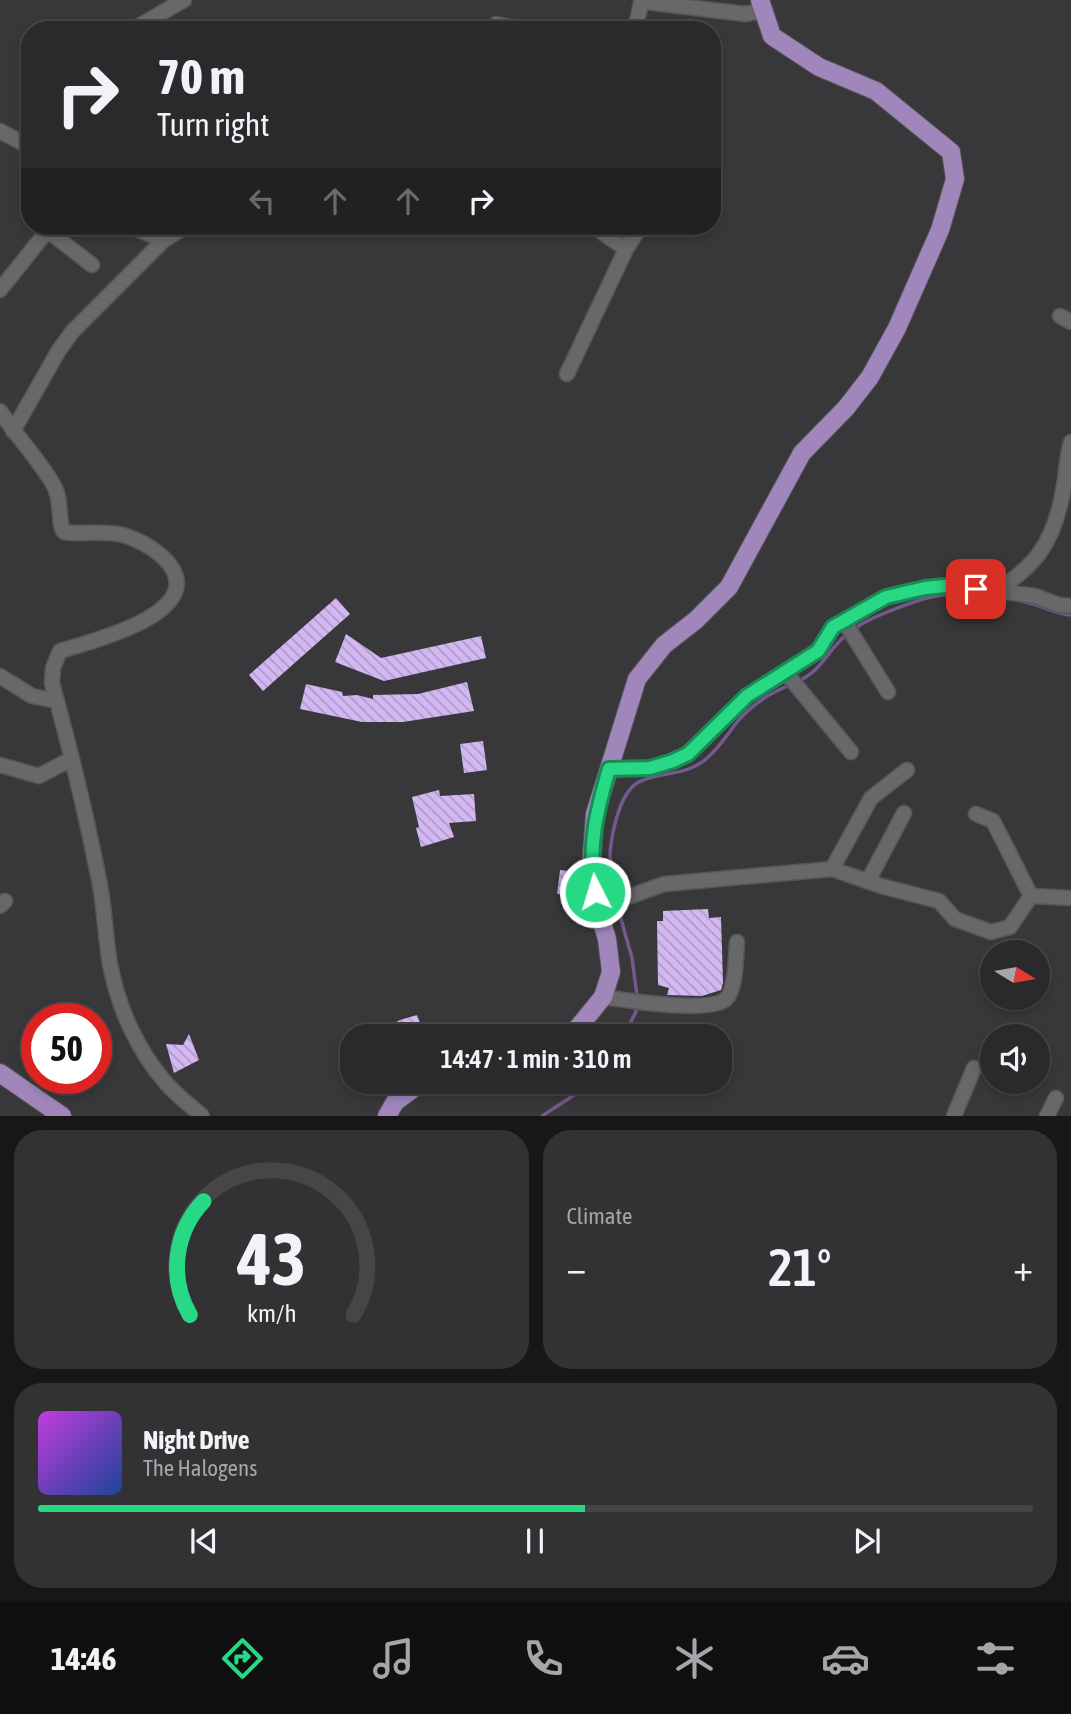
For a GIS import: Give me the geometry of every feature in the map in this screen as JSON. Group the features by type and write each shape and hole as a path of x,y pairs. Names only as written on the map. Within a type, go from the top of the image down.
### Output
{"main road":[{"path":"581,1024 603,998 611,972 607,939 591,867 595,814 637,679 664,645 696,620 730,587 802,453 846,408 870,377 897,328 923,271 940,230 955,179 951,152 876,91 819,66 772,36 762,6"},
{"path":"0,1073 62,1115"},
{"path":"387,1115 395,1102 406,1094"}],"street":[{"path":"148,21 184,0"},
{"path":"637,21 641,3 646,2 745,15 762,6"},
{"path":"0,131 21,142"},
{"path":"0,290 43,235"},
{"path":"57,235 92,265"},
{"path":"152,235 164,240"},
{"path":"13,431 59,350 74,331 172,235"},
{"path":"606,235 626,249"},
{"path":"567,374 635,235"},
{"path":"0,411 53,484 60,498 60,527 64,532 122,534 159,553 174,572 176,587 162,610 148,620 60,651 53,668 52,683 104,905 110,963 117,992 131,1030 147,1060 168,1086 202,1115"},
{"path":"997,590 1021,575 1036,559 1051,533 1061,500 1071,442"},
{"path":"609,769 650,768 688,754 747,696 818,651 833,627 886,597 925,588 955,585 1035,596 1059,605 1071,606"},
{"path":"844,621 888,692"},
{"path":"786,673 851,752"},
{"path":"0,676 32,696 57,701"},
{"path":"0,765 39,776 71,759"},
{"path":"832,869 871,797 907,770"},
{"path":"868,881 904,813"},
{"path":"975,814 993,821 1031,896"},
{"path":"595,892 631,896 664,884 832,869 939,901 955,919 991,932 1010,928 1031,896"},
{"path":"1031,896 1071,898"},
{"path":"603,998 651,1004 710,1005 726,1000 732,989 737,942"},
{"path":"954,1115 974,1068"},
{"path":"1047,1115 1056,1098"}],"building":[{"path":"336,598 350,614 263,691 249,675"},
{"path":"346,634 381,658 481,636 486,658 384,681 335,662"},
{"path":"467,682 474,711 403,722 362,722 300,709 306,684 342,692 343,696 357,695 373,699 373,695 418,694"},
{"path":"483,741 487,770 464,773 460,744"},
{"path":"439,790 440,796 474,794 476,821 449,823 454,837 421,847 412,797"},
{"path":"560,870 580,872 582,897 557,894"},
{"path":"708,909 709,918 721,917 721,990 702,996 667,995 669,988 658,985 657,921 663,921 663,911"},
{"path":"417,1015 420,1024 393,1024"},
{"path":"189,1034 199,1060 174,1073 166,1044 183,1045"}],"waterway":[{"path":"855,628 897,608 942,595 1010,599 1071,615"},
{"path":"797,682 813,672 846,635"},
{"path":"614,891 611,844 618,812 628,793 641,781 683,771 706,759 755,704 790,685"},
{"path":"615,898 632,958 637,996"},
{"path":"630,1024 636,1012 636,1004"},
{"path":"542,1116 576,1094"}],"route":[{"path":"595,892 591,867 595,814 609,769 650,768 688,754 747,696 818,651 833,627 886,597 925,588 955,585 976,589"}]}
